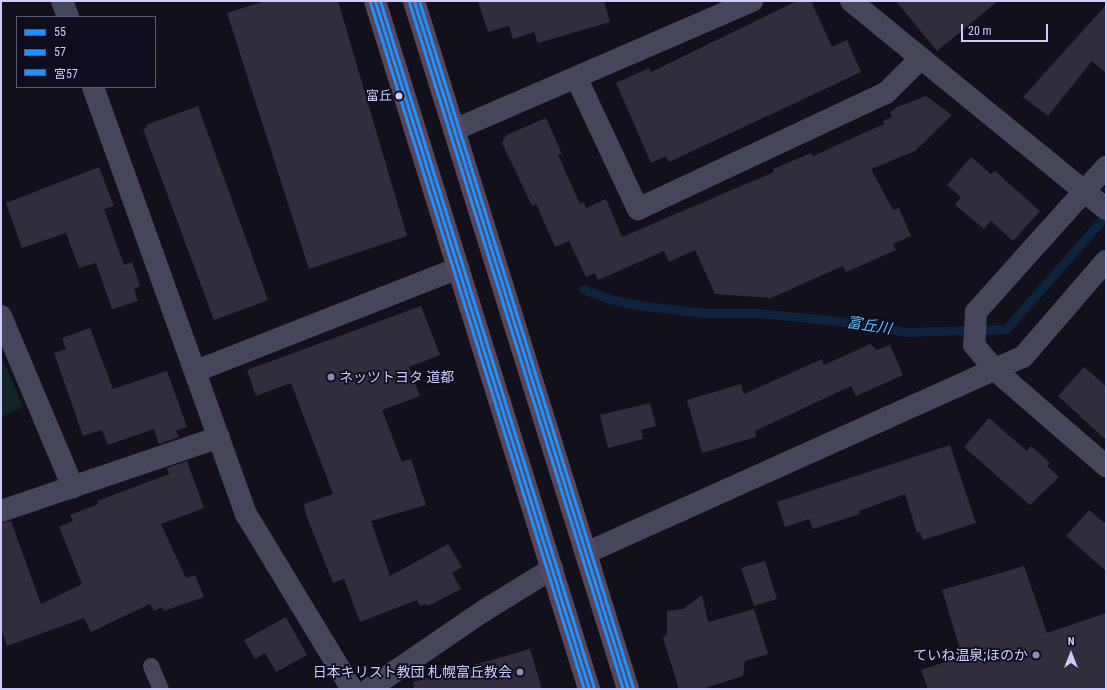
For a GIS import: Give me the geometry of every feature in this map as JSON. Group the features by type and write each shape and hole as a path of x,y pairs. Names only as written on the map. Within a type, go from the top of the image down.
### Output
{"highway":[{"path":"375,1 589,689"},
{"path":"414,1 628,689"}],"street":[{"path":"62,1 68,16"},
{"path":"454,130 577,79 752,1"},
{"path":"851,1 1096,201"},
{"path":"577,79 638,208 886,93 921,58"},
{"path":"93,88 246,514 352,689"},
{"path":"1106,167 1096,201 976,312 974,345 995,370 1106,466"},
{"path":"586,553 1022,357 1106,261"},
{"path":"196,371 459,268"},
{"path":"1,316 72,487"},
{"path":"1,511 219,437"},
{"path":"369,689 485,610 552,569"}],"lane":[{"path":"151,666 162,689"}],"green space":[{"path":"1,355 23,407 1,417"}],"building":[{"path":"265,1 338,1 407,236 309,269 227,13"},
{"path":"478,1 604,1 610,22 538,43 534,32 513,39 509,26 488,32"},
{"path":"797,1 811,1 832,47 847,40 861,72 669,162 666,156 651,163 616,83 649,68 651,72"},
{"path":"896,1 998,1 937,51"},
{"path":"1106,5 1106,73 1092,61 1048,116 1023,97"},
{"path":"926,96 952,115 915,151 871,169 893,210 899,208 911,236 893,244 896,250 846,272 843,266 771,298 715,294 695,250 669,262 664,251 598,280 595,273 586,277 569,241 555,247 536,204 532,206 502,143 506,135 546,118 562,154 558,155 580,204 584,202 586,208 606,199 622,237 774,172 773,169 811,153 813,156 884,124 883,121 892,117 890,112 897,107"},
{"path":"198,106 268,300 214,320 143,129 147,127 146,125"},
{"path":"971,157 991,174 995,171 1040,211 1013,241 991,221 984,229 955,205 961,197 947,185"},
{"path":"99,167 114,206 104,209 124,265 132,262 140,286 134,289 138,301 112,309 96,263 79,268 66,233 22,248 6,203"},
{"path":"421,306 440,355 409,367 420,396 382,410 402,462 411,459 426,505 371,521 390,576 448,544 462,567 452,573 461,589 428,606 426,604 420,606 417,600 360,622 344,579 333,583 306,515 304,504 333,494 291,383 256,396 247,370"},
{"path":"90,328 113,389 167,371 187,427 176,431 179,437 159,444 154,429 108,445 102,430 83,436 54,353 66,349 62,338"},
{"path":"870,344 877,350 890,345 903,375 856,396 851,386 755,431 756,437 702,453 687,400 741,384 744,394 822,359 824,365"},
{"path":"1084,367 1106,386 1106,440 1058,396"},
{"path":"650,403 656,426 641,430 643,439 608,448 600,415"},
{"path":"989,418 1027,451 1031,446 1050,463 1047,466 1059,477 1030,505 964,447"},
{"path":"950,445 976,523 923,540 920,532 917,533 905,494 859,511 860,514 813,529 809,519 785,527 777,502"},
{"path":"187,461 204,508 161,524 186,578 195,575 204,597 164,611 162,607 154,611 150,604 91,632 84,618 7,646 1,629 1,523 11,521 41,604 82,584 59,527 73,521 70,515 98,504 97,501 169,474 167,468"},
{"path":"1089,510 1106,524 1106,571 1066,536"},
{"path":"765,561 777,599 754,606 741,568"},
{"path":"1024,566 1047,633 1106,613 1106,689 928,689 921,670 962,656 942,590"},
{"path":"702,595 708,622 754,609 768,654 745,661 743,676 702,689 679,689 663,638 667,634 667,611 683,609"},
{"path":"286,617 307,655 276,672 265,653 255,659 244,640"},
{"path":"530,649 542,689 414,689 413,682"}],"waterway":[{"name":"富丘川","path":"583,289 610,299 638,305 704,313 759,313 865,324 906,332 1006,329 1106,215"}],"transit line":[{"name":"55","path":"375,1 589,689"},
{"name":"宮57","path":"380,1 594,688"},
{"name":"55","path":"414,1 628,689"},
{"name":"宮57","path":"419,1 633,688"},
{"name":"57","path":"370,2 584,689"},
{"name":"57","path":"409,2 623,689"}],"place":[{"name":"富丘","path":"399,96"},
{"name":"ネッツトヨタ 道都","path":"331,377"},
{"name":"ていね温泉;ほのか","path":"1036,655"},
{"name":"日本キリスト教団 札幌富丘教会","path":"520,672"}]}
